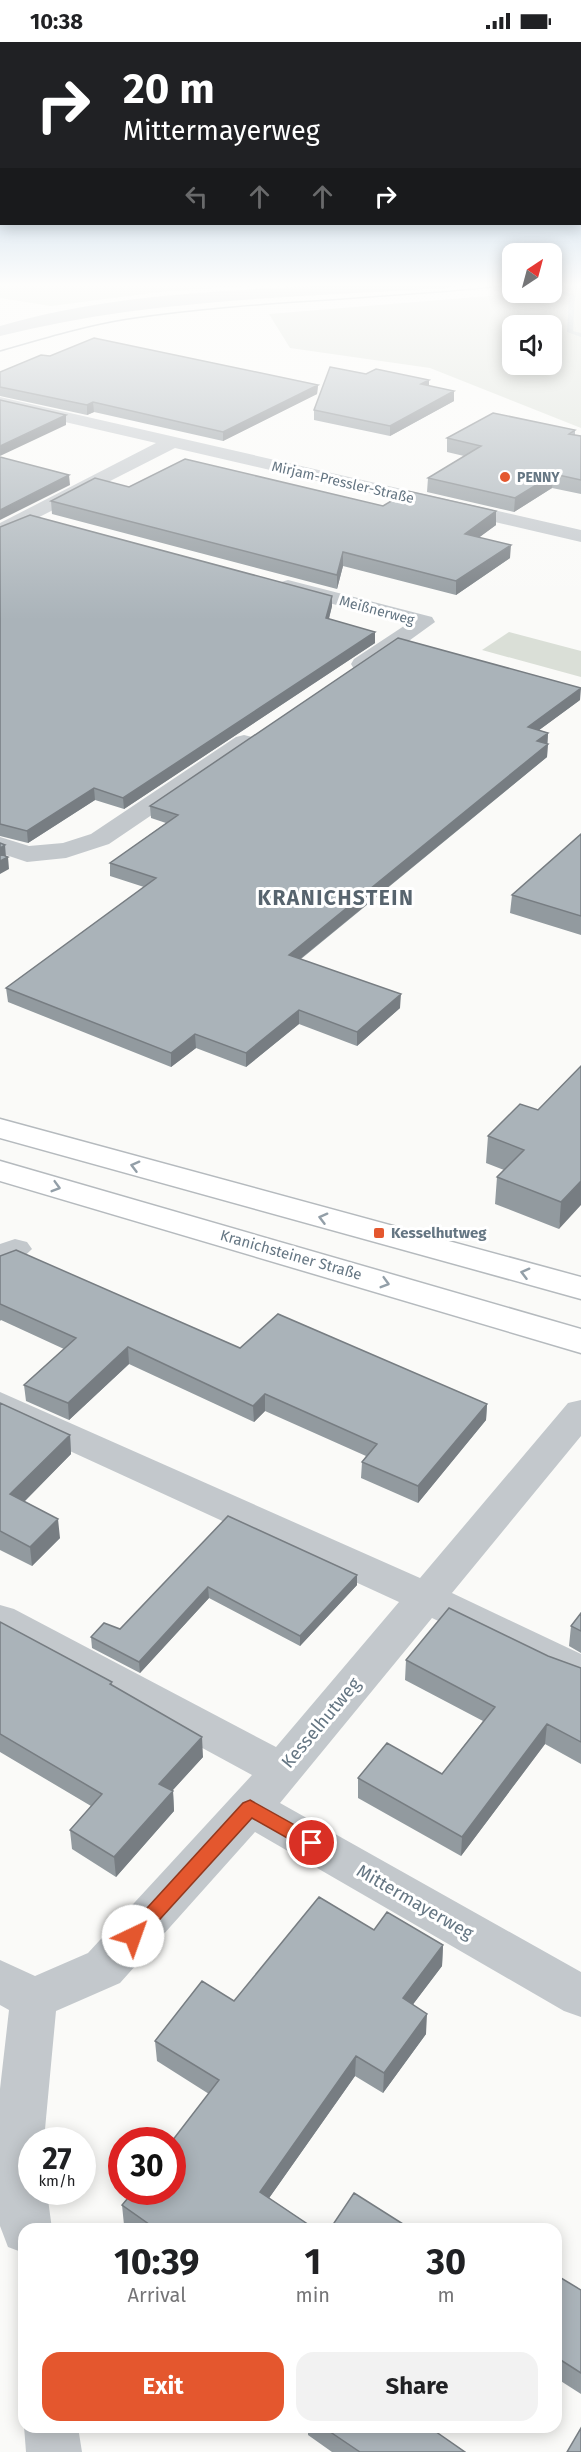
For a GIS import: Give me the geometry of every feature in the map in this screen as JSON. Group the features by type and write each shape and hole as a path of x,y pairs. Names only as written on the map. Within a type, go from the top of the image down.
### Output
{"main road":[{"path":"0,1128 581,1288"},
{"name":"Kranichsteiner Straße","path":"0,1171 581,1341"}],"street":[{"name":"Mirjam-Pressler-Straße","path":"0,402 581,536"},
{"path":"0,531 170,443"},
{"path":"28,516 63,526"},
{"name":"Meißnerweg","path":"266,580 424,622 343,676"},
{"path":"0,845 27,854 66,850 100,839 258,734"},
{"path":"0,1404 427,1598 581,1672"},
{"name":"Kesselhutweg","path":"17,1990 104,1968 250,1808 581,1412"},
{"path":"0,1620 281,1770"},
{"name":"Mittermayerweg","path":"250,1808 581,1996"},
{"path":"17,1990 17,2157 25,2223"},
{"path":"52,2433 54,2452"}],"shaded area":[{"path":"499,395 581,395 581,428"},
{"path":"509,632 581,651 581,677 482,650"}],"building":[{"path":"41,395 297,395 223,432 93,402 87,405"},
{"path":"319,395 446,395 390,426 314,410"},
{"path":"0,400 66,415 0,446"},
{"path":"493,413 575,430 569,434 581,436 581,480 554,474 515,498 428,478 481,446 447,438"},
{"path":"0,457 69,475 0,510"},
{"path":"185,459 383,506 408,491 496,511 465,534 511,545 456,581 343,552 337,575 51,501 95,478 129,487"},
{"path":"30,515 332,596 326,618 375,632 123,798 94,788 27,831 0,824 0,527"},
{"path":"398,638 581,688 528,727 548,733 537,741 548,744 289,955 401,994 357,1032 299,1010 246,1053 195,1034 171,1053 6,988 156,878 110,863 178,815 150,806"},
{"path":"581,834 581,916 512,895"},
{"path":"0,854 8,857 0,861"},
{"path":"581,1066 581,1181 561,1202 497,1177 524,1150 488,1136 520,1104 538,1110"},
{"path":"16,1250 240,1348 278,1314 487,1404 418,1486 362,1462 377,1444 265,1394 253,1406 128,1347 68,1403 24,1385 76,1338 0,1304 0,1256"},
{"path":"0,1403 70,1435 10,1494 58,1519 30,1547 0,1531"},
{"path":"228,1516 357,1575 300,1636 208,1587 139,1662 91,1637 104,1623 120,1629"},
{"path":"449,1608 548,1656 581,1668 581,1742 547,1724 462,1837 358,1778 387,1743 442,1774 495,1707 406,1660"},
{"path":"581,1613 581,1631 571,1626"},
{"path":"0,1622 112,1682 110,1684 202,1737 159,1784 173,1791 114,1857 70,1830 102,1794 0,1734"},
{"path":"319,1897 374,1930 387,1912 443,1945 403,1998 427,2014 384,2073 356,2056 260,2192 306,2223 148,2223 122,2205 186,2205 186,2127 183,2127 219,2080 155,2041 202,1981 234,2001"},
{"path":"354,2193 402,2223 334,2223"},
{"path":"562,2279 581,2290 581,2373 562,2361"},
{"path":"581,2428 581,2452 567,2452"},
{"path":"332,2433 438,2433 465,2452 360,2452"}],"place":[{"name":"PENNY","path":"505,477"},
{"name":"Kesselhutweg","path":"379,1233"}],"district":[{"name":"KRANICHSTEIN","path":"336,898"}],"route":[{"path":"133,1936 250,1808 312,1843"}]}
